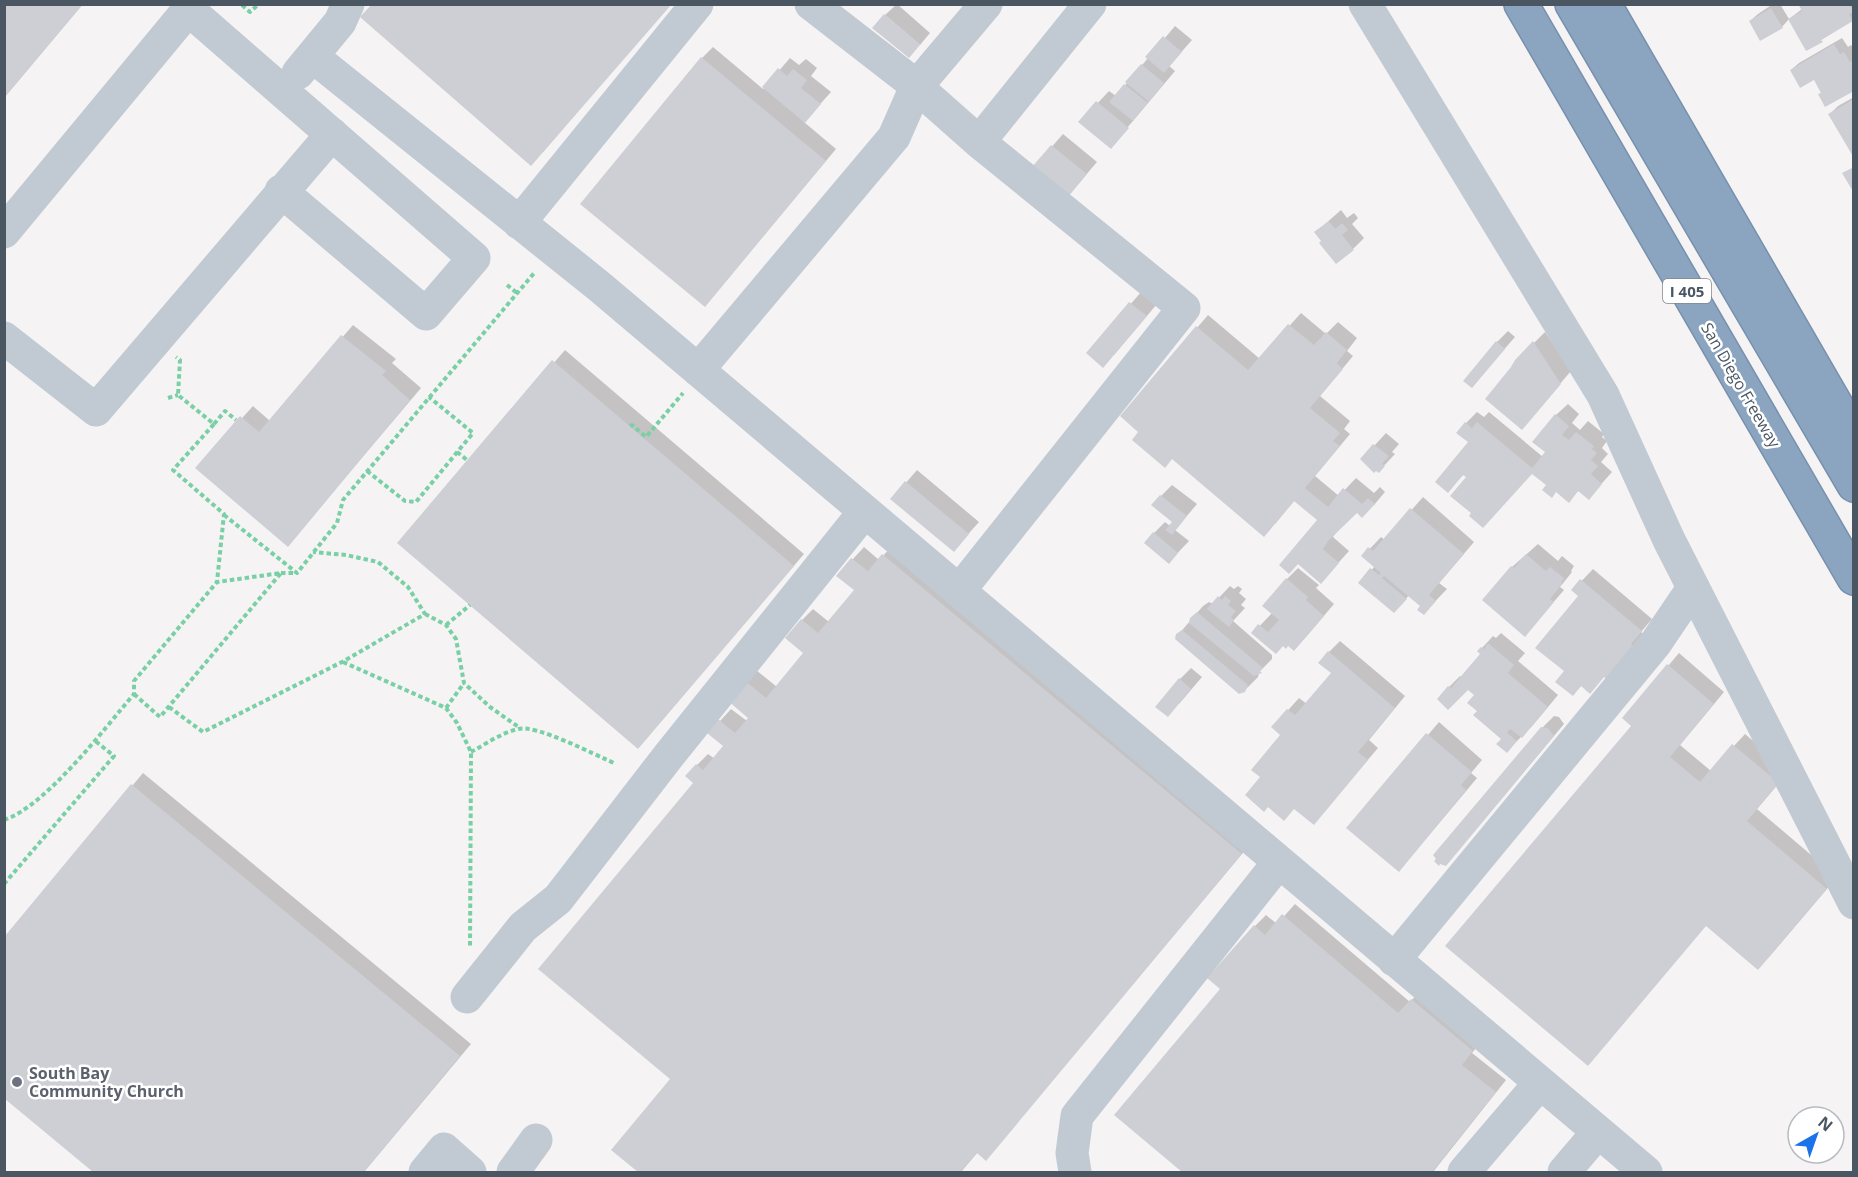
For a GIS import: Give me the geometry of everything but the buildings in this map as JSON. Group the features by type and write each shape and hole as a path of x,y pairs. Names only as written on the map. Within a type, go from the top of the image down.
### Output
{"highway":[{"name":"San Diego Freeway","path":"1521,4 1854,578"},
{"path":"1572,4 1854,485"},
{"path":"1604,4 1854,436"}],"street":[{"path":"283,92 340,22 348,4"},
{"path":"519,223 697,4"},
{"path":"699,371 894,137 916,87 986,4"},
{"path":"979,142 1090,4"},
{"path":"1365,4 1603,394 1669,540 1854,903"},
{"path":"4,232 191,7 283,92 474,258 426,314 281,191"},
{"path":"831,10 979,142 1184,308 959,591"},
{"path":"312,56 600,287 1646,1173"},
{"path":"4,338 96,410 332,134"},
{"path":"467,997 524,927 558,899 670,754 865,511"},
{"path":"1394,960 1655,644 1694,588"},
{"path":"1075,1173 1072,1153 1077,1116 1279,862"},
{"path":"1464,1173 1540,1083"},
{"path":"1564,1173 1598,1132"},
{"path":"513,1173 536,1140"},
{"path":"425,1173 444,1149 470,1173"}],"path":[{"path":"242,5 250,12 259,4"},
{"path":"297,573 337,523 343,500 542,264"},
{"path":"507,285 517,293"},
{"path":"174,355 180,360 178,395"},
{"path":"630,426 632,424 646,437 699,371"},
{"path":"168,398 178,395"},
{"path":"178,395 214,424"},
{"path":"367,471 405,501 416,502 473,433 429,397"},
{"path":"236,420 225,411 173,470 297,573"},
{"path":"457,452 467,460"},
{"path":"4,820 16,816 39,799 94,740 134,694 134,681 217,582 224,514"},
{"path":"313,552 345,555 378,562 408,587 425,614 446,625 456,639 464,683 490,707 520,728 552,736 614,763"},
{"path":"134,694 160,717 281,573"},
{"path":"217,582 297,573"},
{"path":"446,625 470,605"},
{"path":"169,707 203,732 342,662 425,614"},
{"path":"342,662 446,708 458,723 471,752 470,947"},
{"path":"446,708 464,683"},
{"path":"471,752 495,738 520,728"},
{"path":"4,884 114,756 94,740"}],"place":[{"name":"South Bay Community Church","path":"17,1082"}]}
